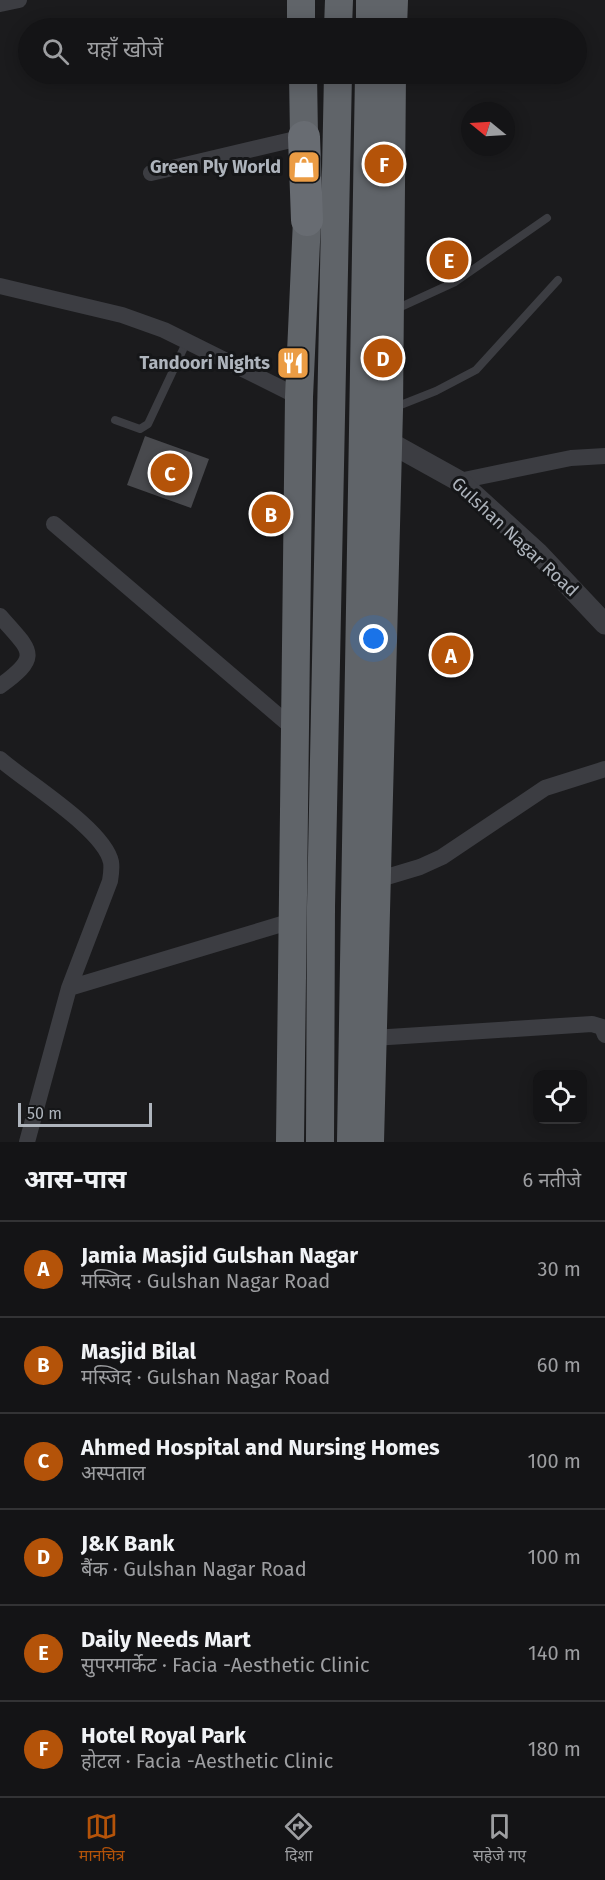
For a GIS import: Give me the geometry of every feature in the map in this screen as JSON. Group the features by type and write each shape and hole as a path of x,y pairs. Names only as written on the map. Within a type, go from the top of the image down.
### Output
{"highway":[{"path":"301,0 302,18"},
{"path":"338,18 339,0"},
{"path":"370,0 370,18"},
{"path":"393,18 394,0"},
{"path":"290,1142 297,500 307,220 303,84"},
{"path":"320,1142 321,895 338,84"},
{"path":"369,84 366,250 365,883 373,1038 370,1142"},
{"path":"351,1142 387,441 392,84"},
{"path":"366,250 391,152"},
{"path":"307,220 334,295"}],"street":[{"path":"0,4 19,0"},
{"path":"151,172 304,137"},
{"path":"0,285 122,315 187,340 299,397"},
{"name":"Gulshan Nagar Road","path":"387,441 459,482 538,553 605,624"},
{"path":"459,482 571,458 605,456"},
{"path":"297,500 330,499"},
{"path":"54,524 294,729"},
{"path":"0,616 25,644 28,653 23,669 0,686"},
{"path":"0,759 63,807 106,850 111,863 110,881 69,988 27,1142"},
{"path":"365,883 420,867 442,857 545,788 605,769"},
{"path":"69,988 292,921"},
{"path":"373,1038 592,1024 602,1027 605,1035"}],"lane":[{"path":"388,313 421,300 455,282 547,218"},
{"path":"388,410 436,392 476,370 558,280"},
{"path":"115,420 140,429 148,424 187,340"}],"building":[{"path":"145,436 209,459 191,508 127,485"}],"place":[{"name":"Hotel Royal Park","path":"384,164"},
{"name":"Green Ply World","path":"304,167"},
{"name":"Daily Needs Mart","path":"449,260"},
{"name":"J&K Bank","path":"383,358"},
{"name":"Tandoori Nights","path":"293,363"},
{"name":"Ahmed Hospital and Nursing Homes","path":"170,473"},
{"name":"Masjid Bilal","path":"271,514"},
{"name":"Jamia Masjid Gulshan Nagar","path":"451,655"}]}
